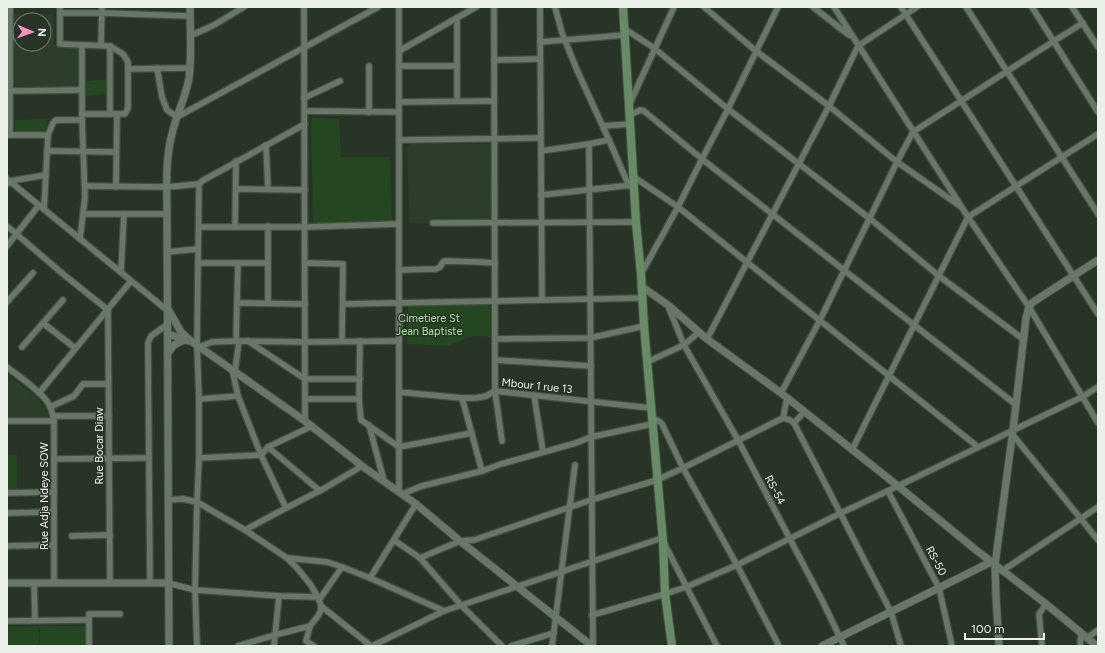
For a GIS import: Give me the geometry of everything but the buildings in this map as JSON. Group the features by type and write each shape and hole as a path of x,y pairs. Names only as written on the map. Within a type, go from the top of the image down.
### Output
{"main road":[{"path":"623,7 633,183 663,540 665,594 672,646"}],"street":[{"path":"10,7 8,78 10,91 8,135 48,135"},
{"path":"143,14 144,7"},
{"path":"169,646 167,187 169,147 187,85 190,68 190,7"},
{"path":"190,36 214,25 236,9 244,7"},
{"path":"304,7 305,421"},
{"path":"177,116 378,7"},
{"path":"399,7 399,447 401,493"},
{"path":"399,51 476,7"},
{"path":"494,7 495,391 502,441"},
{"path":"540,7 542,300"},
{"path":"555,7 564,40 577,70 609,140 633,183 678,207 978,447"},
{"path":"629,105 674,7"},
{"path":"704,7 756,51 829,106 897,162 963,209"},
{"path":"641,274 678,207 778,7"},
{"path":"813,7 852,37"},
{"path":"834,7 968,217 1029,307 1098,423"},
{"path":"901,7 1098,314"},
{"path":"707,339 829,106 858,46 917,7"},
{"path":"966,7 1098,214"},
{"path":"1032,7 1098,112"},
{"path":"1072,7 1098,47"},
{"path":"7,246 16,234 42,207 46,175 48,135 53,123 56,120 110,114 125,114 127,111 128,62 126,58 119,51 110,46 60,44 60,10 122,10 143,14 190,16"},
{"path":"102,10 102,45"},
{"path":"457,18 457,102"},
{"path":"780,393 820,320 869,218 913,132 1083,23"},
{"path":"540,42 625,32 654,48 728,109 799,162 939,276 1023,339"},
{"path":"80,239 85,186 82,117 82,45"},
{"path":"110,46 110,114"},
{"path":"494,60 540,59"},
{"path":"369,66 369,112"},
{"path":"399,66 457,66"},
{"path":"158,68 162,98 167,110 177,116"},
{"path":"128,69 190,68"},
{"path":"304,98 340,81"},
{"path":"10,91 82,90"},
{"path":"399,102 494,101"},
{"path":"630,115 640,110 644,110 702,158 1015,404"},
{"path":"304,111 399,112"},
{"path":"116,187 117,114"},
{"path":"85,186 167,187 199,184 266,144 305,124"},
{"path":"603,126 630,124"},
{"path":"852,450 968,217 1098,134"},
{"path":"399,140 541,138"},
{"path":"541,151 609,140"},
{"path":"266,144 268,189"},
{"path":"589,144 592,646"},
{"path":"47,151 116,152"},
{"path":"235,226 236,161"},
{"path":"8,181 46,175"},
{"path":"8,181 42,207 131,281 168,309 191,341"},
{"path":"541,195 589,190 633,183"},
{"path":"197,646 195,590 199,458 199,399 191,341 198,263 199,184"},
{"path":"236,189 305,190"},
{"path":"83,214 167,214"},
{"path":"121,272 124,214"},
{"path":"433,224 636,222"},
{"path":"199,227 305,227 399,224"},
{"path":"7,226 108,310"},
{"path":"268,226 268,303"},
{"path":"167,252 198,249"},
{"path":"999,646 993,563 1013,432 1026,318 1029,307 1040,297 1098,260"},
{"path":"399,270 436,269 445,261 495,263"},
{"path":"238,262 238,341 234,370 238,396 261,455 286,508"},
{"path":"198,263 268,263"},
{"path":"305,264 343,264 342,341"},
{"path":"7,302 9,294 33,274"},
{"path":"39,392 131,281"},
{"path":"641,286 668,305 707,339 787,398 1097,646"},
{"path":"343,304 642,298"},
{"path":"22,347 63,300"},
{"path":"238,303 305,304"},
{"name":"RS-54","path":"668,305 684,345 738,440 822,600 844,646"},
{"name":"Rue Bocar Diaw","path":"108,310 110,583"},
{"path":"43,323 75,348"},
{"path":"495,339 590,338 644,326"},
{"path":"150,583 148,343 151,336 168,329 191,341 312,426 362,466 416,504 592,646"},
{"path":"647,362 684,345 698,332"},
{"path":"168,353 174,345 191,341 399,341"},
{"path":"248,341 305,379 360,379"},
{"path":"360,341 359,399 361,418 399,447 472,433"},
{"path":"495,360 590,366"},
{"path":"7,367 39,392 51,408 74,396 83,384 108,384"},
{"path":"592,615 686,587 737,565 841,513 978,447 1013,432 1082,397 1098,387"},
{"name":"Mbour 1 rue 13","path":"399,392 476,398 486,396 495,391 651,408"},
{"path":"534,395 543,452"},
{"path":"199,399 228,398 238,396"},
{"path":"462,398 482,471"},
{"path":"783,418 787,398"},
{"path":"305,399 359,399"},
{"name":"Rue Adja Ndeye SOW","path":"51,408 54,419 54,583"},
{"path":"794,423 804,412"},
{"path":"7,421 108,416"},
{"path":"420,558 460,541 474,540 592,500 657,480 783,418 794,423 841,513 891,612 901,646"},
{"path":"401,493 436,482 482,471 576,443 591,437 652,420 660,422 683,468 737,565 778,646"},
{"path":"369,424 384,481"},
{"path":"199,458 261,455 268,447 312,426"},
{"path":"1013,432 1098,540"},
{"path":"268,447 320,491"},
{"path":"54,459 149,458"},
{"path":"552,646 575,465"},
{"path":"246,530 320,491 362,466"},
{"name":"RS-50","path":"888,491 940,588 952,646"},
{"path":"7,493 54,492"},
{"path":"168,500 183,499 198,502 246,530 287,558 310,584 319,601 321,610 310,626 305,643 314,646"},
{"path":"370,578 416,504"},
{"path":"1002,570 1098,507"},
{"path":"7,514 54,512"},
{"path":"72,536 110,535"},
{"path":"394,540 420,558 461,605 502,646"},
{"path":"7,584 168,583 195,590 279,596 319,601 372,646 444,611 663,540 717,646"},
{"path":"7,546 54,545"},
{"path":"287,558 327,562 342,567 444,611"},
{"path":"822,646 993,563"},
{"path":"319,601 342,567"},
{"path":"34,583 35,620"},
{"path":"274,646 279,596"},
{"path":"1042,646 1039,614 1046,604"},
{"path":"89,646 89,614 120,614"},
{"path":"7,621 89,620"},
{"path":"238,646 310,626"},
{"path":"1084,635 1098,630"},
{"path":"511,646 554,633"},
{"path":"1080,646 1084,635"}],"shaded area":[{"path":"52,14 54,45 79,46 79,89 14,90 14,52 52,52"},
{"path":"410,144 490,144 491,222 409,223 407,147"},
{"path":"7,374 38,398 50,419 7,418"}],"green space":[{"path":"107,79 106,94 82,97 82,82"},
{"path":"311,118 339,119 341,157 390,157 392,222 313,224"},
{"path":"47,119 46,131 43,134 15,132 15,120"},
{"name":"Cimetiere St Jean Baptiste","path":"408,304 485,304 490,306 491,337 473,336 448,346 407,344"},
{"path":"7,455 17,455 17,489 7,489"},
{"path":"39,626 39,646 7,646 7,627"},
{"path":"40,626 86,626 87,646 40,646"}]}
